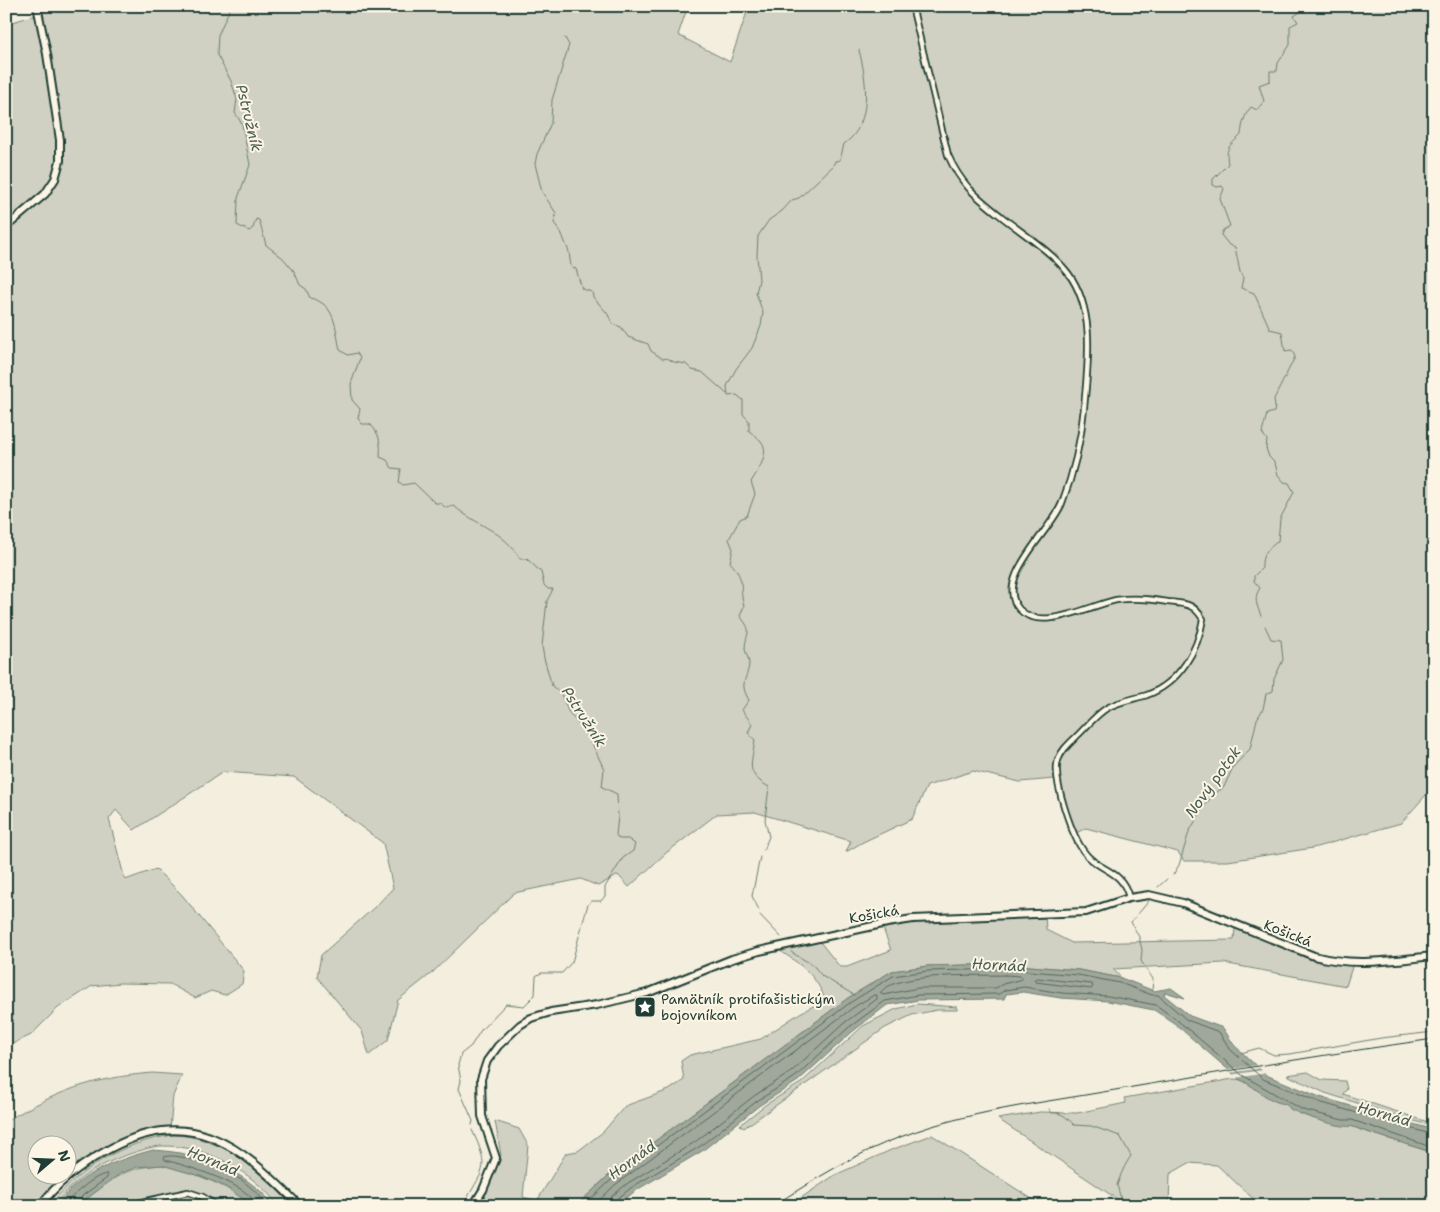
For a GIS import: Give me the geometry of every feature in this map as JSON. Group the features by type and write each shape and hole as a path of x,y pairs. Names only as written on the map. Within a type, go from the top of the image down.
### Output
{"street":[{"path":"6,227 45,194 55,179 60,162 60,140 47,54 36,6"},
{"path":"912,6 948,155 956,172 965,186 1067,271 1077,287 1084,306 1087,324 1087,350 1079,450 1061,506 1017,571 1013,585 1014,597 1019,608 1031,617 1045,618 1067,615 1115,600 1148,599 1189,605 1197,609 1203,619 1196,649 1182,670 1170,681 1150,694 1108,708 1066,746 1056,770 1063,804 1084,853 1113,872 1121,880 1129,898"},
{"name":"Košická","path":"474,1206 483,1190 496,1158 482,1116 480,1079 487,1061 516,1029 531,1018 551,1012 597,1005 647,993 732,959 790,944 913,919 1086,912 1129,898 1152,895 1183,903 1314,956 1337,962 1363,963 1434,956"},
{"path":"40,1206 67,1176 99,1155 139,1135 170,1129 207,1135 239,1151 272,1177 300,1206"},
{"path":"124,1206 188,1192 203,1197 217,1206"}],"shaded area":[{"path":"37,6 688,6 678,35 730,62 749,6 1434,6 1434,786 1401,823 1313,848 1228,861 1184,861 1178,852 1086,828 1076,833 1054,779 1020,782 973,771 927,786 912,819 846,852 851,841 755,812 717,814 666,853 629,887 618,875 598,886 581,879 514,893 433,972 398,1000 388,1040 369,1055 362,1031 317,977 321,955 393,888 383,843 294,777 223,772 134,830 116,810 109,819 125,880 156,869 182,895 244,971 242,984 225,995 211,991 195,998 170,984 120,983 92,986 58,1008 31,1035 6,1047 6,24 39,14"},
{"path":"1045,914 1046,930 1072,943 1234,940 1235,927 1275,942 1340,961 1349,960 1352,967 1346,986 1223,963 1113,969 1121,978 1079,970 1005,964 928,966 892,971 848,998 608,1176 576,1206 474,1206 492,1176 501,1155 495,1121 519,1129 528,1145 523,1197 537,1201 566,1153 578,1151 603,1132 625,1106 669,1090 684,1080 681,1061 690,1055 761,1039 800,1013 825,1000 811,975 798,963 774,947 816,937 840,967 847,967 891,950 881,923"},
{"path":"917,1004 957,1007 957,1010 937,1010 912,1015 885,1028 744,1128 740,1125 765,1105 801,1083 863,1026 896,1009"},
{"path":"1308,1072 1322,1080 1345,1081 1347,1089 1343,1094 1434,1124 1434,1127 1325,1093 1287,1075"},
{"path":"152,1073 182,1075 173,1096 170,1129 153,1132 84,1164 78,1170 78,1134 28,1134 28,1184 63,1184 40,1206 6,1206 6,1121 59,1094 111,1078"},
{"path":"1233,1079 1247,1083 1269,1097 1308,1117 1354,1127 1434,1153 1434,1206 1261,1206 1217,1165 1189,1163 1170,1174 1169,1206 1121,1206 1120,1201 998,1119 1040,1112 1077,1113 1126,1103 1124,1098"},
{"path":"173,1135 189,1137 223,1148 239,1157 268,1180 290,1206 279,1206 255,1182 227,1162 195,1150 178,1147 161,1146 126,1155 92,1171 78,1182 78,1177 104,1158 120,1150 155,1138"},
{"path":"932,1135 1043,1206 789,1206 835,1175 891,1150"},
{"path":"162,1165 210,1180 232,1191 253,1206 82,1206 85,1200 120,1175 138,1168"},
{"path":"70,1184 75,1184 54,1206 49,1206"}],"water":[{"name":"Hornád","path":"1005,964 1079,970 1121,978 1154,991 1171,988 1185,998 1165,992 1164,995 1190,1016 1223,1028 1234,1045 1266,1075 1320,1097 1434,1130 1434,1153 1353,1127 1316,1119 1272,1100 1239,1079 1174,1023 1154,1010 1108,1001 1061,998 1023,992 1006,994 1004,999 919,1000 887,1005 852,1032 798,1081 760,1105 702,1151 635,1191 617,1206 576,1206 608,1176 848,998 892,971 928,966"},
{"path":"153,1150 205,1159 220,1165 249,1182 276,1206 253,1206 226,1187 200,1176 162,1165 137,1167 121,1173 85,1200 82,1206 57,1206 65,1195 87,1177 126,1158"}],"pier":[{"path":"1258,1065 1261,1068 1229,1073 1225,1070"},
{"path":"1264,1070 1267,1073 1235,1078 1230,1075"}],"waterway":[{"name":"Pstružník","path":"231,6 218,35 217,55 231,81 237,99 235,113 242,124 250,165 238,198 237,225 249,231 253,228 256,219 259,220 266,245 283,258 294,271 300,285 306,289 310,298 319,301 330,311 340,350 348,355 357,353 360,358 351,384 352,400 360,409 358,418 362,424 370,424 378,435 380,457 387,460 392,468 401,469 399,482 403,485 414,483 435,503 440,503 446,508 454,506 499,535 520,559 527,559 541,572 544,585 548,589 553,589 547,601 542,646 552,686 561,694 568,711 590,739 604,769 602,787 617,794 618,817 616,835 619,839 628,839 635,844 633,851 623,858 605,887 605,896 601,901 592,901 588,904 572,962 562,973 541,973 536,976 535,995 524,1006 506,1004 481,1030 471,1046 461,1054 458,1065 461,1081 459,1089 473,1121 472,1125"},
{"name":"Nový potok","path":"1261,616 1256,598 1260,588 1254,581 1254,576 1262,568 1265,553 1278,541 1280,519 1294,492 1289,483 1284,482 1278,475 1275,463 1269,457 1266,448 1267,440 1262,433 1267,414 1274,412 1274,399 1295,357 1292,350 1285,351 1282,332 1270,329 1254,293 1241,288 1243,278 1235,247 1229,245 1221,235 1223,230 1230,226 1220,199 1224,189 1222,186 1217,187 1213,185 1213,179 1228,164 1228,150 1231,144 1241,135 1247,113 1251,107 1257,110 1264,101 1259,85 1270,81 1270,71 1277,71 1278,63 1290,45 1290,26 1298,22 1294,16 1300,12 1298,6"},
{"path":"565,38 569,45 552,100 551,123 537,154 535,164 542,192 556,213 554,223 561,232 569,252 571,267 576,269 582,289 592,292 593,297 607,313 613,324 621,327 628,337 648,344 651,351 663,359 667,358 674,362 686,364 692,370 702,372 727,394"},
{"path":"763,850 769,837 765,820 769,787 761,782 753,772 752,762 755,740 748,733 752,724 742,710 749,700 744,689 744,681 749,663 745,648 748,629 740,616 744,606 741,583 739,574 730,562 733,549 729,539 740,519 747,516 755,494 751,482 764,457 764,446 749,431 749,421 743,414 743,400 737,395 728,396 727,386 736,369 752,348 761,326 763,313 756,293 759,280 758,236 769,220 782,211 792,200 799,198 833,166 835,161 840,160 844,144 860,125 864,114 865,88 859,50"},
{"name":"Nový potok","path":"1173,875 1179,865 1189,832 1203,808 1213,795 1224,787 1233,767 1250,749 1257,719 1263,709 1266,694 1273,691 1274,679 1283,660 1281,640 1271,639 1265,626"},
{"path":"759,910 752,896 760,857"},
{"name":"Nový potok","path":"1158,887 1167,879"},
{"name":"Nový potok","path":"1149,901 1131,922 1139,937 1142,950 1141,961 1153,979 1152,991"},
{"path":"760,915 781,937"},
{"path":"791,952 813,965 822,976 854,995"},
{"path":"1241,1053 1259,1048 1274,1055 1290,1054 1381,1038 1434,1032"},
{"path":"1049,1109 1052,1113 1064,1116 1074,1125 1091,1126 1120,1136 1131,1156 1117,1185 1123,1206"},
{"name":"Pstružník","path":"463,1206 479,1177 483,1163 482,1154 472,1130"}],"railway":[{"path":"773,1206 852,1158 903,1136 953,1120 1031,1104 1312,1057 1434,1039"}],"place":[{"name":"Pamätník protifašistickým bojovníkom","path":"645,1007"}]}
